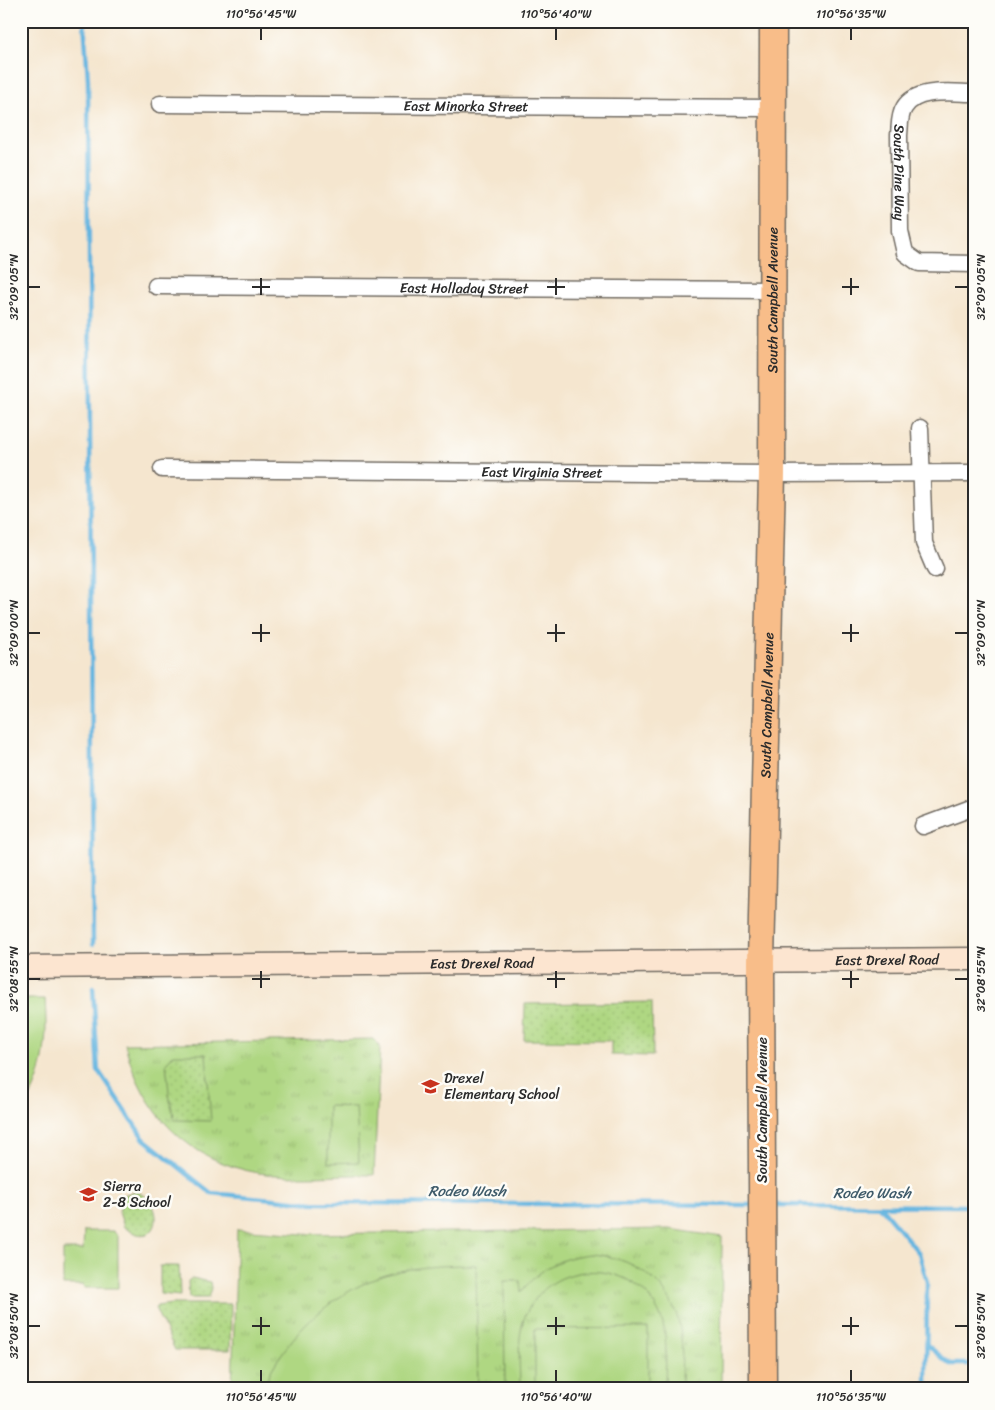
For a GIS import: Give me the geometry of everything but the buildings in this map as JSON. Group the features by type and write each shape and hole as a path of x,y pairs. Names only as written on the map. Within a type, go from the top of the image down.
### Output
{"main road":[{"name":"South Campbell Avenue","path":"763,1389 761,962 772,474 773,21"}],"street":[{"name":"South Pine Way","path":"974,93 937,93 915,98 904,107 900,119 900,232 905,253 919,263 974,264"},
{"name":"East Minorka Street","path":"160,104 773,108"},
{"name":"East Holladay Street","path":"156,286 772,290"},
{"path":"920,428 924,543 935,569"},
{"name":"East Virginia Street","path":"162,469 772,474 974,473"},
{"path":"923,826 974,807"},
{"name":"East Drexel Road","path":"21,967 974,959"}],"green space":[{"path":"21,999 45,999 46,1029 40,1072 21,1113"},
{"path":"652,1002 653,1056 611,1055 611,1041 524,1040 525,1004"},
{"path":"373,1039 380,1046 374,1175 273,1175 234,1167 210,1157 190,1145 172,1130 156,1112 143,1092 125,1044"},
{"path":"174,1054 206,1054 211,1121 175,1120 170,1101 166,1063"},
{"path":"328,1106 356,1107 359,1162 328,1163"},
{"path":"137,1191 147,1198 156,1216 155,1224 151,1231 145,1234 136,1234 124,1227 119,1212 124,1195"},
{"path":"237,1229 303,1234 669,1229 722,1237 721,1389 232,1389"},
{"path":"84,1231 113,1231 118,1236 118,1288 84,1288 83,1285 63,1285 63,1250 83,1250"},
{"path":"591,1254 606,1256 633,1265 656,1282 665,1292 680,1327 682,1345 681,1389 665,1389 665,1332 653,1302 638,1286 619,1276 598,1272 577,1273 557,1281 539,1294 526,1314 521,1332 519,1351 520,1389 505,1389 504,1281 520,1281 521,1292 536,1276 552,1265 570,1258"},
{"path":"476,1265 478,1389 262,1389 286,1348 301,1330 336,1299 356,1287 400,1271 438,1266"},
{"path":"160,1266 179,1266 180,1296 160,1294"},
{"path":"192,1278 210,1282 211,1288 208,1298 189,1298 188,1281"},
{"path":"171,1304 231,1304 230,1350 175,1350 155,1308"},
{"path":"648,1328 648,1389 535,1389 535,1329"}],"waterway":[{"path":"84,21 88,80 93,944"},
{"name":"Rodeo Wash","path":"93,988 98,1070 144,1139 211,1193 313,1203 755,1205"},
{"name":"Rodeo Wash","path":"770,1205 974,1206"},
{"path":"880,1206 919,1253 927,1282 926,1389"},
{"path":"927,1345 950,1364 974,1364"}],"place":[{"name":"Drexel Elementary School","path":"430,1086"},
{"name":"Sierra 2-8 School","path":"89,1194"}]}
